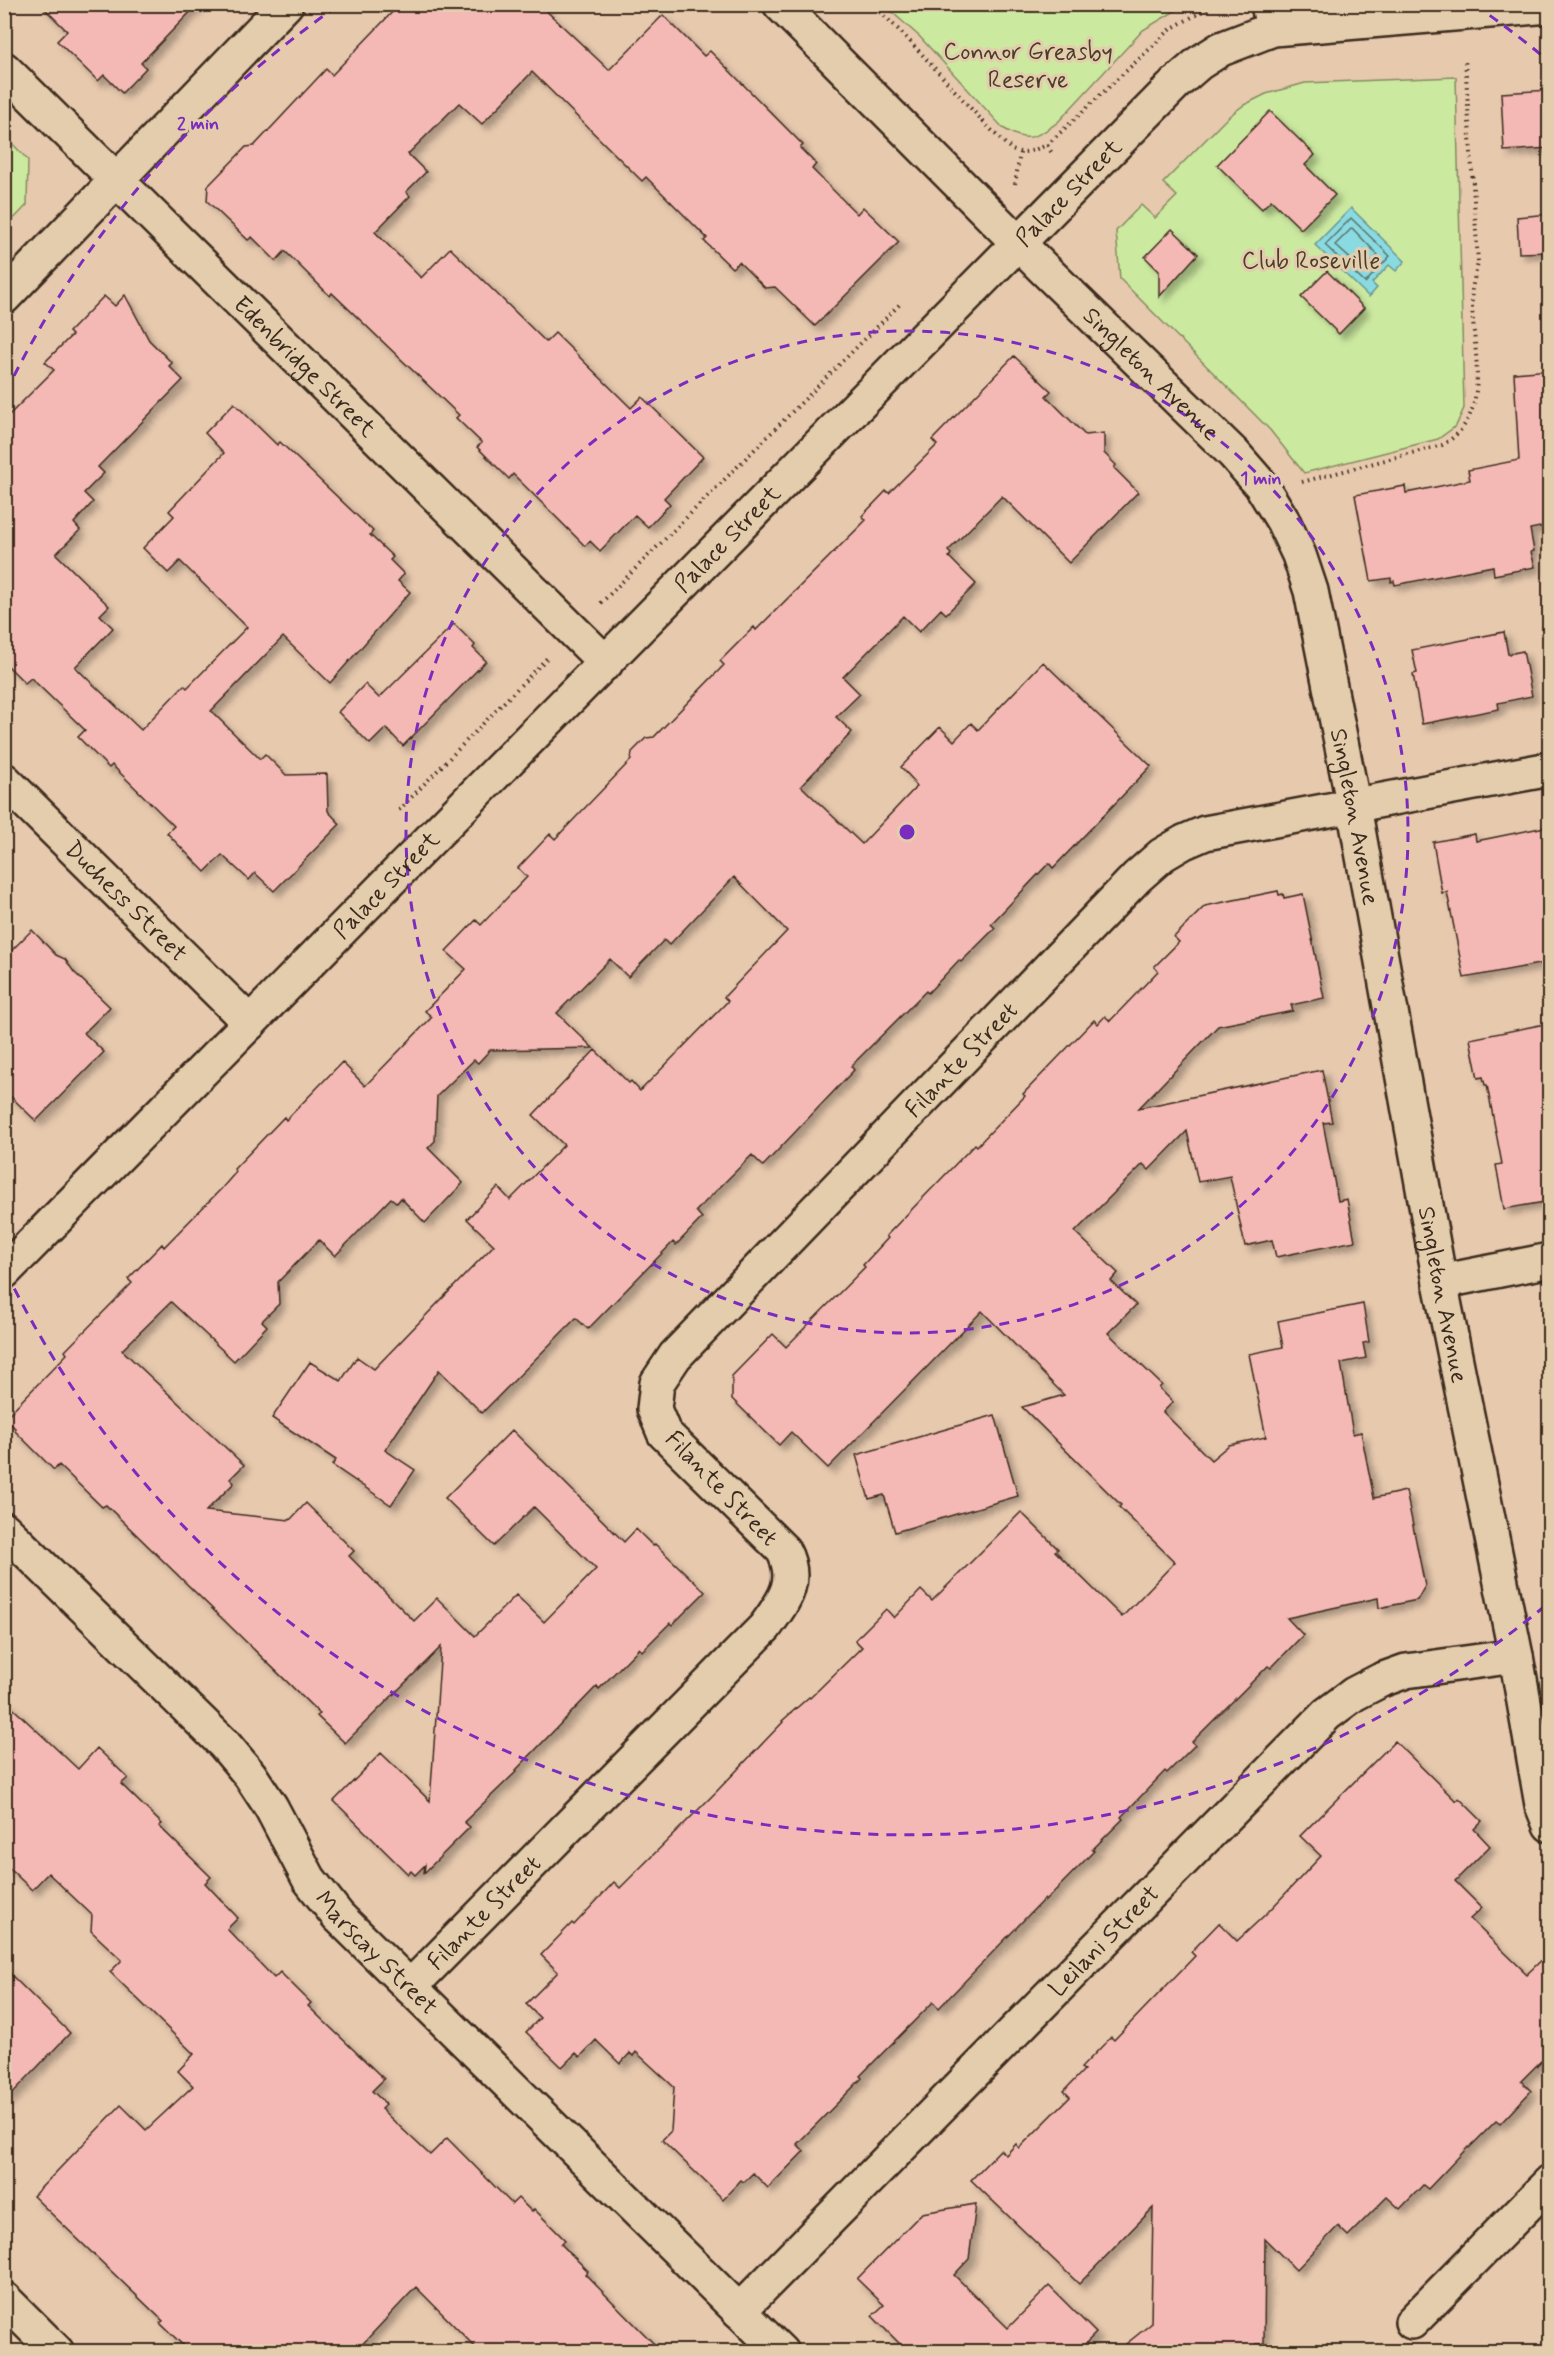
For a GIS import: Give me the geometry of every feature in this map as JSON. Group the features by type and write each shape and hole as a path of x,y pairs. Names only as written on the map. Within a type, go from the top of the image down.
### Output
{"street":[{"path":"4,297 286,4"},
{"name":"Singleton Avenue","path":"780,4 1018,243 1234,454 1261,485 1283,521 1299,555 1311,591 1354,807 1440,1282 1516,1656 1542,1805 1550,1825"},
{"name":"Palace Street","path":"4,1272 1176,83 1199,63 1271,17 1550,6"},
{"name":"Edenbridge Street","path":"4,69 606,663"},
{"name":"Filante Street","path":"410,1987 765,1628 785,1598 790,1583 799,1569 783,1550 664,1432 654,1409 657,1383 675,1356 1137,877 1162,855 1205,833 1550,769"},
{"name":"Duchess Street","path":"4,780 250,1023"},
{"path":"1440,1282 1550,1260"},
{"name":"Marscay Street","path":"4,1529 224,1744 250,1775 271,1807 309,1879 338,1916 780,2352"},
{"name":"Leilani Street","path":"739,2311 1327,1714 1354,1694 1381,1680 1407,1671 1516,1656"},
{"path":"1412,2322 1550,2182"},
{"path":"4,2299 57,2352"}],"path":[{"path":"870,4 914,44 990,129 1012,150 1020,153 1047,145 1172,28 1216,4"},
{"path":"1299,483 1442,445 1454,438 1464,426 1474,405 1477,382 1472,289 1478,263 1465,59"},
{"path":"1047,145 1057,163"},
{"path":"1014,192 1020,153"},
{"path":"595,609 907,297"},
{"path":"399,810 555,650"}],"green space":[{"name":"Connor Greasby Reserve","path":"884,5 1185,5 1143,30 1058,122 1037,135 1025,137 1003,128 920,37"},
{"name":"Club Roseville","path":"1456,77 1464,408 1456,426 1438,439 1304,473 1270,430 1120,279 1116,231 1141,205 1155,218 1177,196 1163,183 1228,117 1244,105 1266,94 1305,83"},
{"path":"5,136 28,160 27,205 5,228"}],"water":[{"path":"1351,208 1405,261 1396,271 1389,265 1372,283 1377,288 1369,297 1315,245"}],"building":[{"path":"40,4 198,4 141,63 146,68 122,93 104,75 98,81 57,41 67,31"},
{"path":"400,4 539,4 609,70 663,15 704,56 710,51 803,145 800,148 816,164 812,169 857,214 863,207 899,242 815,326 775,287 765,288 739,262 732,268 704,241 707,238 646,177 642,181 532,72 482,124 459,103 408,154 426,172 406,192 410,196 375,232 421,278 450,248 546,342 555,333 631,408 642,397 703,457 664,498 670,504 648,527 635,515 600,551 590,541 585,546 513,474 509,479 477,447 482,443 456,418 459,415 332,293 330,296 285,251 276,261 252,237 248,240 207,201 208,186 246,147 254,146 326,69 332,75"},
{"path":"1550,90 1550,148 1504,151 1501,93"},
{"path":"1270,111 1315,155 1305,165 1335,195 1301,229 1271,200 1262,209 1217,165"},
{"path":"1550,214 1550,252 1519,253 1517,217"},
{"path":"1172,229 1198,254 1159,297 1159,271 1145,257"},
{"path":"1327,271 1364,308 1339,334 1301,297"},
{"path":"125,295 149,340 172,363 169,366 183,380 98,467 104,473 84,493 93,502 74,523 80,530 56,554 109,606 100,615 113,628 75,667 141,730 184,685 187,688 247,627 180,561 168,573 143,548 174,516 169,511 224,453 205,433 234,403 277,445 280,442 373,531 370,535 393,557 390,560 404,574 398,581 410,592 330,683 283,637 211,711 260,759 265,754 286,775 327,774 328,811 340,824 274,891 255,873 249,880 222,855 205,872 167,833 174,826 112,765 109,768 78,737 85,730 31,678 25,683 4,662 4,420 54,370 45,362 72,335 69,332 104,296 115,306"},
{"path":"1014,356 1051,391 1046,396 1085,435 1104,433 1104,453 1116,465 1114,468 1138,492 1069,563 1002,496 948,551 951,554 949,557 976,584 946,614 941,609 919,632 903,616 843,677 860,694 836,717 852,732 801,786 862,844 917,786 901,767 940,727 954,741 971,723 978,730 1043,662 1151,766 1053,868 1049,863 991,924 995,928 961,962 959,960 928,993 926,991 851,1066 854,1070 763,1166 752,1155 696,1211 702,1218 676,1245 673,1242 588,1329 576,1318 482,1413 439,1370 385,1450 415,1470 391,1505 332,1465 336,1460 272,1418 310,1362 341,1381 357,1357 374,1369 494,1245 467,1219 498,1187 510,1200 564,1145 533,1115 595,1050 640,1091 728,1001 724,997 787,931 734,877 669,945 664,940 628,977 610,959 557,1013 593,1048 490,1050 478,1063 474,1060 437,1096 435,1141 428,1148 463,1183 425,1223 401,1198 397,1203 391,1198 335,1256 319,1240 278,1282 279,1304 262,1321 267,1326 234,1361 171,1302 122,1350 244,1465 230,1479 234,1483 206,1511 290,1520 306,1503 354,1551 349,1556 414,1621 437,1598 475,1636 516,1595 544,1622 596,1569 534,1507 494,1546 445,1498 512,1430 624,1542 636,1529 705,1592 642,1651 639,1648 599,1689 597,1686 517,1771 464,1822 470,1827 424,1873 425,1865 415,1875 411,1871 408,1874 334,1801 381,1753 430,1801 441,1647 345,1743 317,1716 320,1714 106,1505 102,1507 59,1465 54,1470 5,1418 67,1354 65,1351 132,1283 128,1279 162,1244 164,1247 222,1188 236,1172 234,1169 284,1117 286,1120 342,1062 365,1086 432,1017 425,1011 466,969 446,951 476,920 481,925 527,877 518,868 550,834 555,839 631,760 632,752 646,738 654,737 724,665 720,661 754,627 756,630 866,520 862,516 886,491 889,493 937,445 932,440"},
{"path":"1550,370 1550,518 1544,518 1545,526 1530,529 1534,551 1531,552 1535,567 1494,575 1493,566 1395,585 1394,581 1391,582 1391,578 1371,581 1355,495 1405,486 1406,493 1470,480 1468,470 1519,460 1514,373"},
{"path":"454,624 475,645 473,648 486,661 403,746 386,728 370,744 338,712 365,684 379,698"},
{"path":"1504,632 1508,654 1523,651 1532,696 1498,703 1499,709 1422,724 1413,674 1417,673 1412,650"},
{"path":"1550,826 1550,962 1464,978 1447,892 1442,893 1433,842 1475,834 1476,841"},
{"path":"1278,891 1279,895 1283,894 1284,898 1303,894 1324,998 1291,1005 1293,1011 1218,1026 1139,1108 1322,1070 1332,1122 1323,1123 1338,1201 1347,1199 1355,1241 1276,1257 1272,1240 1245,1246 1230,1176 1198,1182 1187,1131 1149,1170 1143,1164 1075,1232 1118,1273 1111,1281 1136,1305 1108,1333 1162,1385 1159,1388 1173,1402 1163,1412 1211,1460 1229,1445 1266,1437 1249,1354 1283,1347 1278,1321 1363,1304 1369,1342 1363,1343 1366,1358 1341,1363 1353,1434 1361,1432 1374,1498 1406,1491 1425,1586 1417,1600 1379,1608 1378,1598 1287,1618 1303,1635 1271,1668 1268,1666 1192,1742 1195,1745 1167,1773 1165,1771 1121,1817 1123,1819 1092,1850 1094,1851 1045,1901 1044,1899 939,2008 933,2002 860,2076 862,2078 797,2144 804,2151 768,2188 753,2173 744,2182 741,2180 723,2199 662,2140 671,2131 674,2087 636,2052 633,2056 630,2053 620,2064 596,2040 580,2057 576,2053 562,2067 526,2032 540,2018 526,2004 558,1972 541,1955 572,1923 574,1925 614,1882 620,1888 717,1791 782,1721 810,1698 862,1647 855,1640 886,1609 894,1618 921,1590 932,1601 1021,1512 1058,1549 1055,1551 1122,1617 1175,1562 1022,1407 1064,1395 982,1311 828,1468 791,1432 779,1445 732,1399 732,1376 773,1334 786,1347 865,1267 863,1265 888,1238 886,1236 975,1144 977,1146 1094,1020 1098,1024 1105,1016 1110,1021 1158,971 1154,967 1179,942 1174,937 1205,906"},
{"path":"32,930 56,955 65,959 74,972 110,1007 84,1033 104,1052 36,1121 4,1090 4,958"},
{"path":"1550,1023 1550,1201 1504,1209 1496,1165 1502,1164 1487,1085 1483,1077 1478,1078 1470,1039"},
{"path":"995,1415 1018,1496 895,1532 884,1495 869,1499 856,1455"},
{"path":"4,1700 78,1769 97,1748 128,1778 121,1784 162,1824 159,1826 211,1877 205,1883 238,1918 227,1929 274,1978 280,1972 311,2003 308,2006 384,2079 372,2091 386,2104 381,2109 430,2155 447,2138 512,2204 518,2198 532,2212 534,2209 565,2240 561,2244 588,2271 585,2274 662,2352 480,2352 416,2287 355,2352 190,2352 160,2323 163,2321 33,2196 121,2105 146,2130 193,2086 178,2071 194,2054 110,1972 122,1960 91,1931 92,1915 48,1873 32,1890 4,1863"},
{"path":"1395,1741 1456,1801 1459,1798 1482,1821 1474,1829 1490,1846 1455,1881 1482,1908 1470,1919 1527,1974 1550,1952 1550,2052 1521,2081 1531,2091 1500,2124 1496,2121 1428,2189 1423,2185 1400,2209 1387,2197 1348,2236 1338,2226 1296,2270 1265,2239 1264,2344 1256,2344 1256,2349 1189,2348 1189,2352 1116,2352 1151,2324 1153,2208 1079,2284 971,2180 1000,2150 1006,2155 1016,2144 1019,2148 1070,2097 1064,2091 1084,2070 1081,2068 1111,2037 1114,2040 1195,1956 1191,1952 1219,1923 1237,1941 1268,1912 1321,1856 1300,1836"},
{"path":"4,1968 70,2033 4,2102"},
{"path":"976,2204 969,2259 954,2275 1008,2328 1049,2286 1096,2333 1077,2352 908,2352 872,2316 884,2305 857,2279 922,2213"}]}
